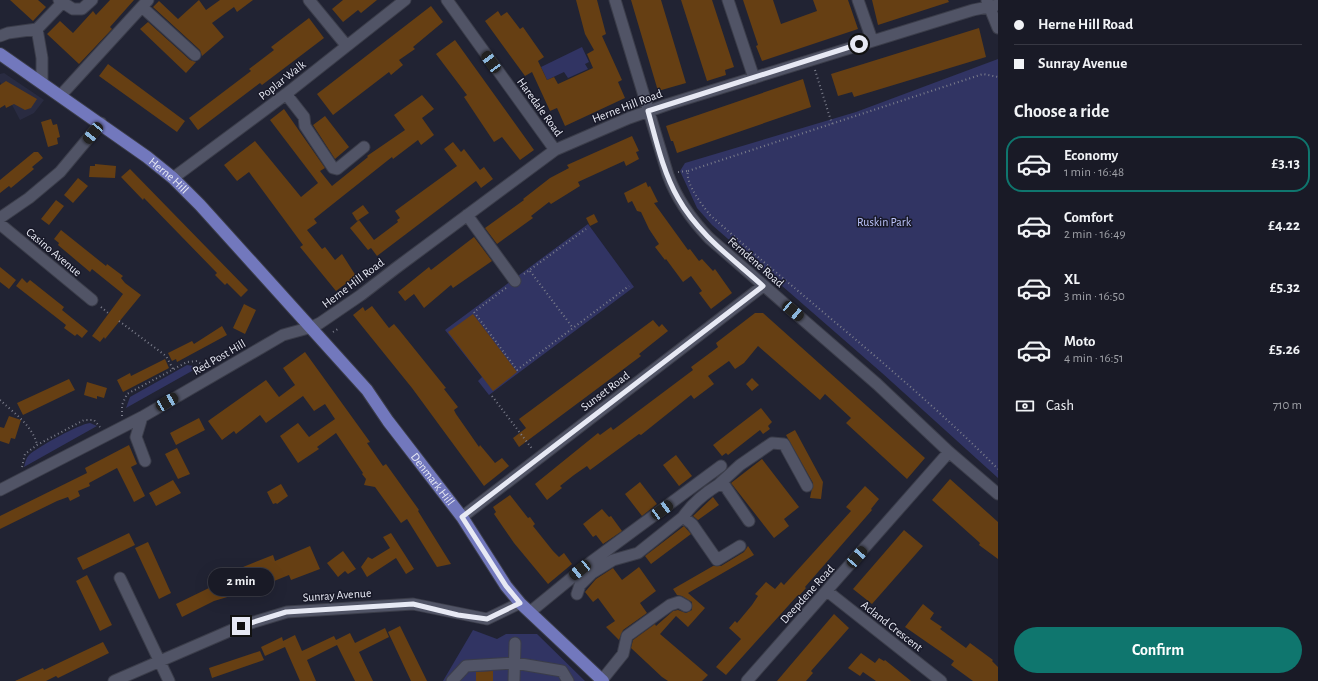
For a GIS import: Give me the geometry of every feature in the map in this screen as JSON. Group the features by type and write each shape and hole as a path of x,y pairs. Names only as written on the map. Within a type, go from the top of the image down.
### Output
{"main road":[{"name":"Herne Hill","path":"1,57 61,95 101,123 173,178 312,327"},
{"name":"Denmark Hill","path":"312,327 367,390 388,421 462,517 506,586 520,603 602,680"}],"street":[{"path":"0,36 8,32 36,29 61,1 73,9 82,9 92,0"},
{"path":"309,0 346,45"},
{"name":"Poplar Walk","path":"173,178 286,94 346,45 405,0"},
{"name":"Haredale Road","path":"447,0 556,150"},
{"name":"Ferndene Road","path":"615,0 668,175 673,189 694,222 709,238 877,384 949,452 998,494"},
{"path":"728,0 754,78"},
{"path":"858,0 872,40"},
{"path":"61,95 145,4 195,55"},
{"path":"992,4 998,28"},
{"name":"Herne Hill Road","path":"312,327 349,304 556,150 585,136 648,111 872,40 992,4"},
{"path":"36,29 42,58 42,83"},
{"path":"286,94 304,117 305,126 333,168 337,169 364,147"},
{"path":"0,218 56,176 101,123"},
{"path":"467,215 515,281"},
{"name":"Casino Avenue","path":"0,224 92,300"},
{"name":"Sunset Road","path":"462,517 763,286"},
{"name":"Red Post Hill","path":"0,490 122,428 283,335 312,327"},
{"path":"142,416 136,437 145,461"},
{"path":"577,594 580,585 592,573 613,560 638,553 683,517 689,509 707,492 740,465 772,443 784,444 807,486"},
{"name":"Deepdene Road","path":"747,681 949,452"},
{"path":"530,612 591,562 721,466"},
{"path":"718,484 725,486 749,521"},
{"path":"683,517 692,524 716,560 740,546"},
{"path":"120,578 169,681"},
{"name":"Acland Crescent","path":"827,591 941,681"},
{"path":"602,680 623,654 627,636 670,605 679,602 686,606"},
{"name":"Sunray Avenue","path":"114,681 241,626 286,612 413,604 458,615 487,619 520,603"},
{"path":"514,681 515,643"},
{"path":"452,681 466,666 515,663 562,671 568,681"}],"path":[{"path":"814,68 832,124"},
{"path":"677,172 688,171 982,74 998,76"},
{"path":"688,171 688,179 693,190 710,214 956,426 998,469"},
{"path":"586,229 474,312 517,370 629,286"},
{"path":"530,271 573,328"},
{"path":"118,321 166,356 173,369"},
{"path":"333,332 338,328"},
{"path":"122,428 122,405 127,394 187,362 197,361 217,374"},
{"path":"492,396 539,457"},
{"path":"0,400 35,434 37,445"},
{"path":"23,479 21,463 25,454 37,445 84,420 94,420 107,435"}],"shaded area":[{"path":"4,73 44,100 34,113 20,120 0,82 0,74"}],"green space":[{"path":"582,47 589,62 585,64 588,69 568,78 564,72 547,80 541,67"},
{"name":"Ruskin Park","path":"998,59 998,478 882,373 712,225 697,208 680,171 685,163 856,112"},
{"path":"588,224 634,287 489,395 478,381 482,377 445,330"},
{"path":"187,365 199,367 126,408 130,397"},
{"path":"90,423 97,426 24,467 27,458 34,451 68,431"},
{"path":"473,630 497,639 506,634 537,634 585,681 443,681"}],"building":[{"path":"10,0 38,0 46,7 33,21"},
{"path":"110,0 134,0 110,27 112,29 79,64 47,34 60,21 73,33 93,11 96,15"},
{"path":"199,0 206,10 220,0 253,0 237,12 234,7 212,23 224,37 202,56 200,50 153,7 159,1 178,19"},
{"path":"343,0 377,0 361,13 358,10 343,22 332,9"},
{"path":"576,0 597,0 606,34 602,36 622,80 618,82 625,98 565,126 557,108 550,111 532,72 525,76 485,21 498,11 501,16 507,12 520,29 523,27 544,57 538,61 547,80 554,77 558,84 593,68 587,54 594,50 585,34"},
{"path":"631,0 661,0 686,83 658,91"},
{"path":"681,0 712,0 734,67 725,70 726,75 707,81"},
{"path":"743,0 773,0 781,24 817,11 813,0 848,0 858,29 762,61 756,46 758,45"},
{"path":"872,0 948,0 949,2 878,25"},
{"path":"431,6 443,22 413,47 415,49 399,60 403,65 391,75 389,72 333,115 317,94"},
{"path":"309,18 324,38 262,85 260,83 198,130 189,118 251,71 249,69 274,50 271,47"},
{"path":"148,22 190,60 196,62 186,73 140,29"},
{"path":"979,28 986,57 854,97 852,92 838,96 831,74"},
{"path":"455,40 534,150 520,160 502,137 494,142 464,97 467,95 436,54"},
{"path":"108,64 185,121 177,132 99,76"},
{"path":"803,79 811,107 677,153 666,126"},
{"path":"6,81 37,99 31,108 25,110 14,104 6,108 5,105 0,108 0,85"},
{"path":"422,95 434,109 422,118 434,135 421,145 418,140 393,159 392,157 314,219 317,223 307,230 322,249 325,247 335,260 342,254 356,276 336,291 300,247 303,245 249,172 237,181 224,165 255,141 301,197 318,183 270,120 284,109 325,168 320,171 332,186 368,157 367,156 405,130 394,115"},
{"path":"325,116 349,147 335,159 313,125"},
{"path":"51,119 53,125 57,124 60,137 57,138 58,144 48,147 41,122"},
{"path":"632,136 639,151 636,152 639,159 626,166 624,161 578,182 580,186 551,204 549,202 531,216 533,218 497,244 485,228 524,200 523,199 550,178 569,168 567,165"},
{"path":"453,142 461,152 464,149 480,170 484,167 493,179 481,188 476,181 377,256 371,248 368,250 350,228 359,220 374,240 398,222 397,220 400,218 395,211 457,166 444,149"},
{"path":"34,152 38,152 43,158 32,167 34,169 11,188 9,186 0,193 0,180"},
{"path":"95,164 116,166 115,178 89,177 90,166 95,166"},
{"path":"130,169 248,290 241,297 227,283 225,285 215,275 217,273 144,198 143,200 121,177"},
{"path":"78,178 88,186 73,203 64,195"},
{"path":"646,182 648,187 650,186 658,202 654,203 688,250 690,249 699,261 702,259 713,271 715,269 732,293 711,309 699,293 702,291 691,276 683,282 666,259 665,260 655,247 659,244 649,229 641,212 637,211 632,201 628,203 624,193"},
{"path":"56,200 64,206 49,225 41,219"},
{"path":"363,205 369,213 357,221 352,213"},
{"path":"594,214 598,222 590,226 586,218"},
{"path":"61,230 106,266 107,264 123,276 121,278 125,283 141,295 105,339 104,337 100,342 92,336 123,294 92,269 90,272 58,245 59,243 54,239"},
{"path":"474,237 492,261 453,288 451,285 424,308 414,294 405,301 398,292 429,267 431,270"},
{"path":"0,267 16,280 9,289 0,282"},
{"path":"22,278 27,283 30,280 64,307 62,310 88,331 82,338 77,334 75,336 64,328 66,325 16,286"},
{"path":"244,304 256,310 245,334 233,328"},
{"path":"372,306 389,328 394,324 446,388 444,389 458,407 454,410 456,414 479,447 480,445 495,463 502,458 509,466 484,486 412,388 353,315 363,307 365,311"},
{"path":"755,313 763,313 925,458 907,479 846,423 851,418 825,394 820,400 758,346 744,363 735,369 729,361 708,376 714,384 694,399 691,395 641,435 639,434 590,470 587,466 574,475 560,486 562,488 547,500 535,484 598,433 600,435 611,427 613,430 693,370 691,367 718,347 716,343"},
{"path":"473,314 517,372 493,391 448,332"},
{"path":"653,320 659,327 662,324 668,331 639,354 641,356 519,447 513,438 526,428 519,419"},
{"path":"222,326 227,335 177,362 176,359 172,361 168,353 192,341 194,344"},
{"path":"305,352 370,442 367,443 383,466 386,464 419,510 418,511 451,564 437,567 407,519 401,523 375,487 364,485 366,479 362,474 363,473 336,433 317,447 319,449 298,463 280,436 298,423 309,437 335,419 325,404 314,411 303,396 266,423 260,415 236,434 234,431 222,440 208,421 266,380 279,397 295,385 283,368"},
{"path":"165,359 169,368 123,392 117,380 130,373 131,376"},
{"path":"752,378 759,385 752,391 746,384"},
{"path":"69,379 75,390 23,415 17,403"},
{"path":"87,382 107,388 104,398 97,396 97,399 84,395"},
{"path":"761,408 772,422 768,426 770,429 763,434 760,430 728,455 726,453 722,456 713,445"},
{"path":"9,416 21,420 15,439 11,438 9,444 0,441 0,427 4,428"},
{"path":"199,418 205,430 176,445 170,433"},
{"path":"795,430 823,482 821,499 810,498 813,483 786,435"},
{"path":"129,445 137,464 131,467 145,496 134,502 117,468 89,483 90,486 78,491 80,496 70,501 68,497 57,501 0,529 0,516 87,473 85,468"},
{"path":"177,448 190,474 178,479 165,454"},
{"path":"676,455 692,476 679,486 663,465"},
{"path":"762,459 799,507 784,519 789,526 774,538 731,483"},
{"path":"950,479 998,522 998,559 979,545 980,543 932,500"},
{"path":"173,480 181,493 156,506 149,493"},
{"path":"640,482 657,504 642,516 625,494"},
{"path":"281,484 288,496 277,504 273,504 267,492"},
{"path":"865,486 879,499 871,509 872,510 805,587 806,588 798,597 797,596 726,675 716,667 741,639 729,628 735,621 737,623 752,605 758,596 755,594 766,582 775,589 781,582 784,585 851,511 846,507"},
{"path":"510,495 528,518 530,517 535,524 533,526 553,551 559,557 564,553 572,564 548,584 514,543 494,514 496,512 493,507"},
{"path":"713,497 719,505 698,520 693,516"},
{"path":"602,509 609,517 611,516 622,531 603,544 596,535 593,537 583,524"},
{"path":"684,526 691,534 651,564 645,556"},
{"path":"904,530 923,546 872,604 853,589"},
{"path":"129,533 135,545 83,570 77,558"},
{"path":"391,533 414,569 406,574 396,558 367,577 361,567 368,557 372,559 390,548 383,537"},
{"path":"148,542 171,593 159,599 135,548"},
{"path":"310,546 320,569 291,580 289,575 254,589 214,601 182,617 176,604 211,587 208,579 273,555 275,561"},
{"path":"748,546 754,555 688,593 705,608 688,627 676,616 660,634 708,675 702,681 668,681 631,648 633,640 655,624 656,626 673,611 678,610 686,613 692,610 692,602 682,596 677,595 673,589 713,566 721,566 744,552"},
{"path":"343,551 356,569 348,574 345,571 338,577 327,563"},
{"path":"639,567 656,591 640,603 647,613 623,630 619,640 606,627 615,621 598,598 593,602 585,592 596,579 613,568 622,580"},
{"path":"87,575 112,625 100,631 76,581"},
{"path":"923,604 934,613 930,619 942,627 940,629 966,648 970,643 993,660 992,661 998,667 998,681 973,681 951,665 954,661 905,627"},
{"path":"834,614 849,628 811,671 813,673 806,681 777,681"},
{"path":"400,626 427,681 411,681 388,632"},
{"path":"385,628 389,637 359,652 373,681 355,681 337,645 307,660 316,681 300,681 285,647 265,656 261,647 282,637 283,641 295,635 302,651 334,636 336,640 350,633 355,643"},
{"path":"103,642 109,653 58,678 56,676 46,681 15,681 43,668 44,670"},
{"path":"260,651 264,660 212,678 209,668"},
{"path":"861,653 875,663 879,658 884,661 885,660 911,681 876,681 863,672 860,676 848,668"},
{"path":"493,671 493,681 476,681 476,672"}],"route":[{"path":"241,626 286,612 413,604 458,615 487,619 520,603 506,586 462,517 469,510 714,325 763,286 709,238 694,222 678,199 668,175 648,111 859,44"}]}
